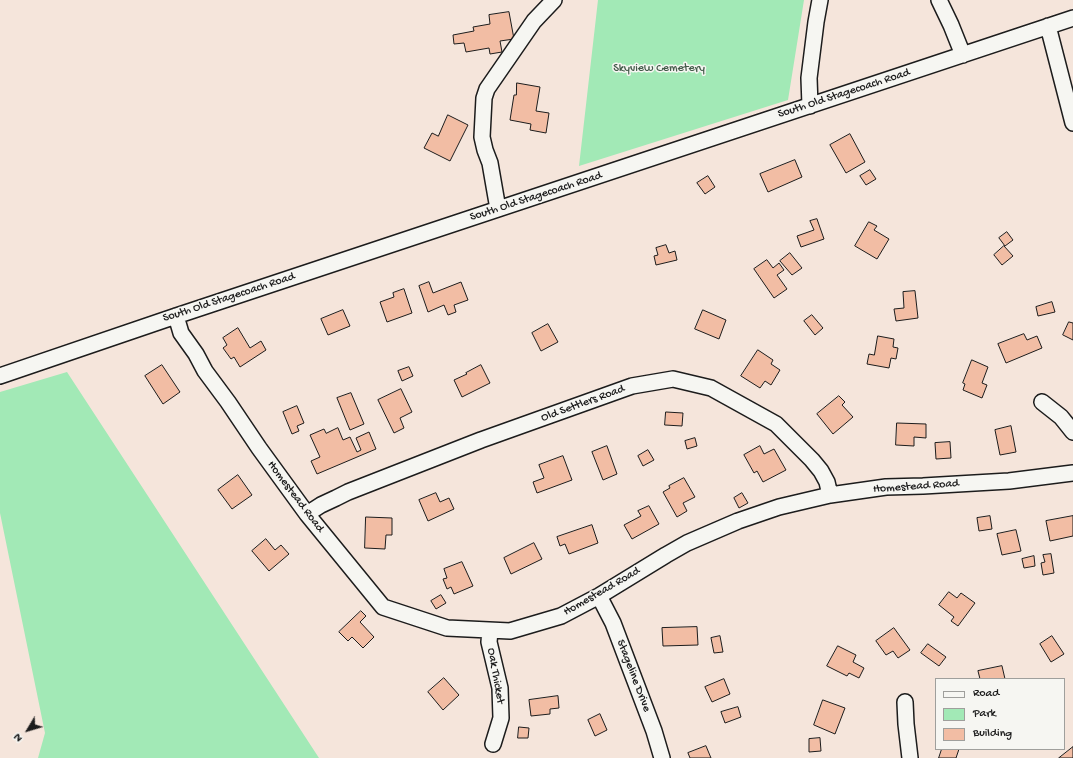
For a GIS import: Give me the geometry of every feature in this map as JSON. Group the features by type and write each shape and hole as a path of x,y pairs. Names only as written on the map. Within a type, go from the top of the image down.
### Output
{"street":[{"path":"498,209 490,163 482,137 484,98 488,89 534,21 554,0"},
{"path":"810,106 809,78 820,0"},
{"path":"939,0 963,55"},
{"name":"South Old Stagecoach Road","path":"0,376 176,316 1073,18"},
{"path":"1048,26 1073,123"},
{"name":"Homestead Road","path":"176,316 181,333 196,354 205,371 228,402 263,455 307,514 383,607 447,628 510,631 561,616 599,596 666,554 687,543 738,521 779,507 830,495 886,487 1009,481 1073,473"},
{"name":"Old Settlers Road","path":"307,514 321,505 348,492 482,440 632,386 673,379 711,388 776,424 821,471 827,482 830,495"},
{"path":"1042,402 1061,417 1073,432"},
{"name":"Stageline Drive","path":"599,596 613,623 654,731 662,758"},
{"name":"Oak Thicket","path":"490,631 489,642 500,688 501,718 492,744"},
{"path":"905,702 910,758"}],"green space":[{"name":"Skyview Cemetery","path":"598,0 804,0 788,100 579,166"},
{"path":"67,372 319,758 38,758 45,733 0,513 0,392"}],"building":[{"path":"509,12 514,39 500,41 502,52 490,54 489,48 466,52 464,43 454,44 453,35 474,31 473,27 490,24 489,15"},
{"path":"517,83 540,87 536,111 549,113 546,133 530,130 531,124 510,120 514,95 516,95"},
{"path":"448,115 468,125 450,161 424,148 432,133 438,136"},
{"path":"850,134 865,162 846,173 830,145"},
{"path":"795,160 802,177 768,192 760,174"},
{"path":"870,170 876,179 866,185 860,176"},
{"path":"708,176 715,187 705,194 697,183"},
{"path":"817,219 824,239 801,247 797,236 814,230 810,221"},
{"path":"869,222 877,226 874,230 889,239 877,259 855,246"},
{"path":"1007,232 1013,240 1005,246 999,238"},
{"path":"666,245 669,253 675,251 677,260 656,265 654,256 658,255 656,248"},
{"path":"1004,246 1013,256 1002,265 994,255"},
{"path":"790,253 802,268 792,275 780,261"},
{"path":"767,260 773,268 779,263 784,270 777,275 787,289 774,298 754,269"},
{"path":"429,282 433,293 461,282 468,300 454,305 456,312 448,315 444,305 428,312 419,286"},
{"path":"404,289 412,313 387,322 380,302 394,297 393,293"},
{"path":"915,291 918,318 896,321 894,309 904,308 903,292"},
{"path":"1052,302 1055,312 1038,316 1036,307"},
{"path":"343,310 350,326 328,335 321,319"},
{"path":"703,310 726,320 719,339 695,329"},
{"path":"812,315 823,328 815,335 804,321"},
{"path":"1069,322 1073,323 1073,340 1063,335"},
{"path":"548,324 558,342 541,351 532,333"},
{"path":"238,328 250,348 261,341 266,350 240,367 234,357 231,359 223,348 227,345 223,338"},
{"path":"1024,334 1027,340 1037,336 1042,348 1006,363 998,344"},
{"path":"878,336 894,339 893,347 898,348 896,359 891,358 889,368 867,364 869,354 874,355"},
{"path":"758,350 773,360 771,364 780,370 771,385 765,381 760,388 741,376"},
{"path":"972,360 988,367 982,383 987,385 982,398 963,390 965,384 963,383"},
{"path":"162,365 180,392 163,404 145,376"},
{"path":"481,365 490,383 462,397 454,380"},
{"path":"409,367 413,376 402,381 398,371"},
{"path":"401,389 412,412 400,418 404,428 394,433 378,400"},
{"path":"351,393 364,424 350,430 337,398"},
{"path":"839,396 845,402 842,405 853,417 833,434 817,414"},
{"path":"297,406 304,423 297,426 299,431 292,434 283,412"},
{"path":"666,412 683,413 682,426 665,425"},
{"path":"897,423 926,424 926,438 914,437 914,446 896,445"},
{"path":"1011,426 1016,452 1000,455 995,430"},
{"path":"338,428 343,440 350,437 357,452 361,450 356,438 369,432 376,449 317,474 311,461 320,457 310,435 324,429 326,433"},
{"path":"695,438 697,446 687,449 685,441"},
{"path":"950,442 951,458 936,459 935,443"},
{"path":"607,446 617,474 603,480 592,452"},
{"path":"760,446 764,454 774,449 786,470 763,482 757,471 754,473 744,455"},
{"path":"648,450 654,460 643,466 638,456"},
{"path":"563,456 572,480 537,493 533,482 544,478 539,465"},
{"path":"238,475 252,495 232,509 218,490"},
{"path":"684,478 695,497 683,503 687,511 677,517 663,492 670,488 669,486"},
{"path":"436,493 440,502 449,498 454,509 428,521 419,500"},
{"path":"742,493 748,503 739,508 734,498"},
{"path":"649,506 659,524 632,539 624,525 641,516 638,511"},
{"path":"990,516 992,529 979,531 977,518"},
{"path":"1073,516 1073,536 1050,541 1046,521"},
{"path":"366,517 392,518 392,535 386,535 385,549 365,548"},
{"path":"592,525 598,543 569,554 565,544 560,546 557,537"},
{"path":"1016,530 1021,551 1002,555 997,534"},
{"path":"266,539 275,550 281,545 289,554 269,571 252,551"},
{"path":"534,543 542,559 511,574 504,558"},
{"path":"1051,554 1054,573 1043,575 1041,563 1045,562 1043,555"},
{"path":"1034,556 1035,566 1024,568 1022,559"},
{"path":"462,562 473,586 454,594 451,587 447,589 443,579 447,578 444,569"},
{"path":"949,592 957,598 961,593 975,603 958,626 951,621 954,617 939,605"},
{"path":"441,595 446,603 436,609 431,601"},
{"path":"361,611 366,616 360,622 374,637 363,648 352,637 348,641 339,632"},
{"path":"697,627 698,645 663,646 662,628"},
{"path":"894,628 910,650 898,658 893,651 886,655 876,641"},
{"path":"720,636 723,652 714,653 711,638"},
{"path":"1052,636 1064,654 1051,662 1040,644"},
{"path":"928,644 946,657 939,666 921,653"},
{"path":"838,646 856,655 853,662 864,668 859,678 849,673 847,676 827,666"},
{"path":"1002,666 1005,678 980,678 978,671"},
{"path":"444,678 459,695 443,710 428,692"},
{"path":"724,679 730,694 712,702 705,687"},
{"path":"558,696 559,708 550,709 550,714 531,716 529,700"},
{"path":"823,700 845,708 835,734 814,725"},
{"path":"738,707 741,717 725,723 721,712"},
{"path":"600,714 607,730 595,736 588,720"},
{"path":"519,727 529,728 528,738 518,738"},
{"path":"820,738 821,751 809,752 809,739"},
{"path":"706,746 711,758 690,758 688,753"},
{"path":"1073,747 1073,758 1059,758"},
{"path":"942,750 959,750 956,758 939,758"}]}
